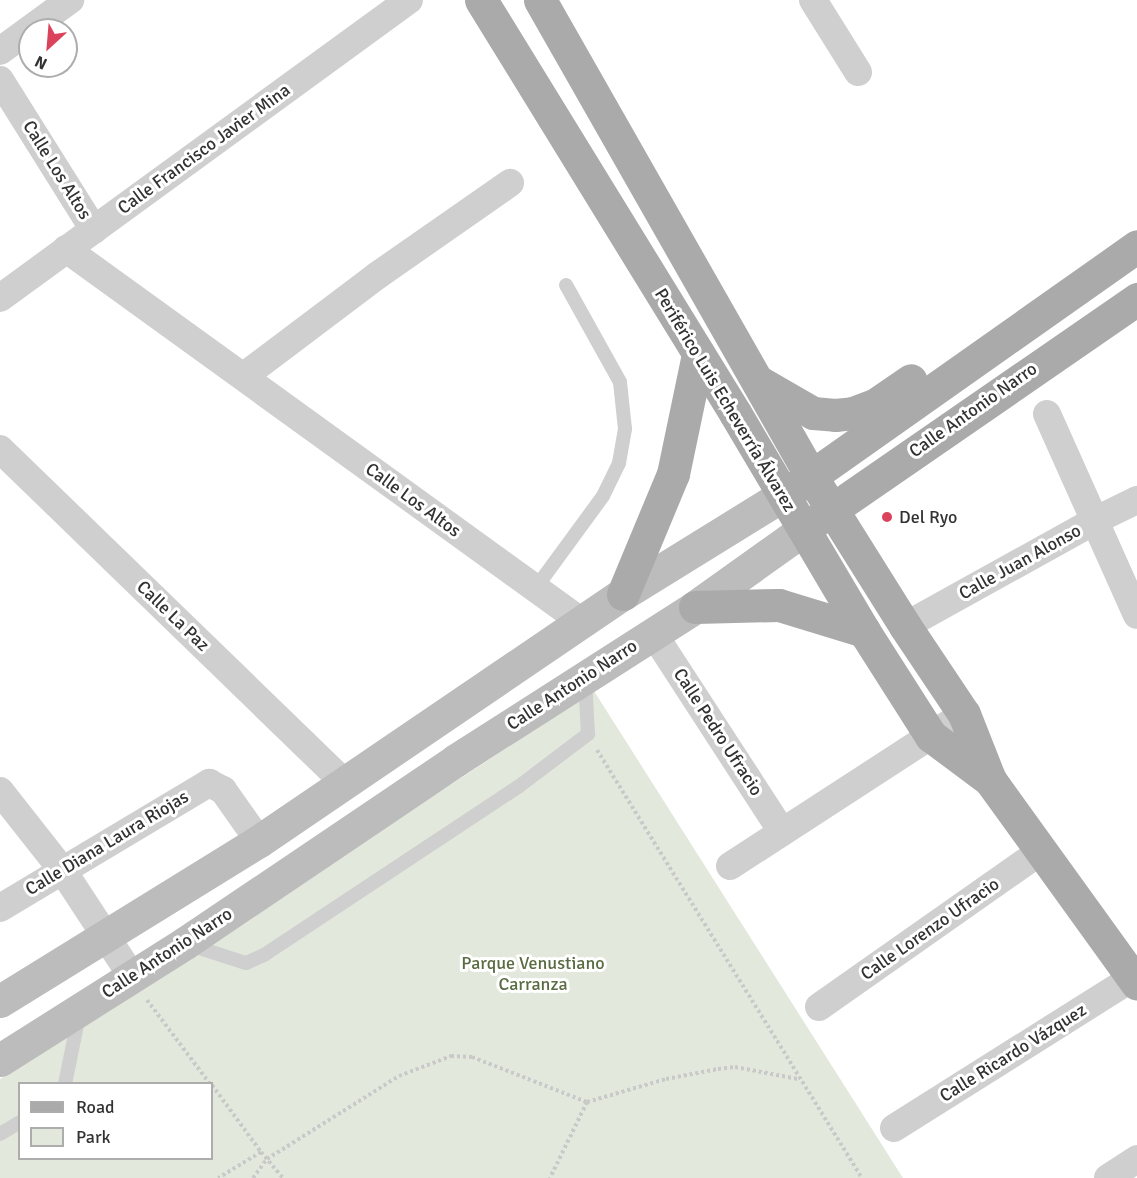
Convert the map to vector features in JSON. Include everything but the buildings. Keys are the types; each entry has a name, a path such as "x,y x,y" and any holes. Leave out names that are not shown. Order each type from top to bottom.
{"main road":[{"name":"Periférico Luis Echeverría Álvarez","path":"481,0 698,354 864,631 931,736 990,780"},
{"name":"Periférico Luis Echeverría Álvarez","path":"540,0 812,476 905,626 964,714 990,780 1135,981"},
{"path":"0,1001 259,841 622,594 812,476 1137,246"},
{"name":"Calle Antonio Narro","path":"0,1060 80,1009 142,983 185,943 456,760 695,607 1137,298"},
{"path":"759,382 813,413 835,415 853,413 876,404 940,360 970,346 1010,334"},
{"path":"622,594 673,474 698,354"},
{"path":"695,607 779,605 864,631"}],"street":[{"path":"0,51 70,0"},
{"name":"Calle Francisco Javier Mina","path":"0,298 409,0"},
{"path":"813,0 858,72"},
{"name":"Calle Los Altos","path":"0,80 94,230"},
{"path":"244,376 378,275 510,183"},
{"name":"Calle Los Altos","path":"66,249 582,622"},
{"path":"1047,414 1137,615"},
{"name":"Calle La Paz","path":"0,449 345,783"},
{"name":"Calle Juan Alonso","path":"905,626 1096,520 1137,500"},
{"name":"Calle Pedro Ufracio","path":"653,633 782,832"},
{"path":"730,866 964,714"},
{"name":"Calle Diana Laura Riojas","path":"0,908 205,784 214,783 223,790 259,841"},
{"path":"0,791 63,871 142,983"},
{"name":"Calle Lorenzo Ufracio","path":"819,1006 1041,851"},
{"name":"Calle Ricardo Vázquez","path":"894,1128 1135,981"},
{"path":"1107,1178 1137,1159"}],"lane":[{"path":"535,589 603,496 619,463 625,429 620,381 566,285"},
{"path":"185,943 246,963 264,955 518,787 588,734 585,677"},
{"path":"65,1082 80,1009"},
{"path":"0,1134 18,1123"}],"path":[{"path":"588,734 862,1178"},
{"path":"142,983 145,997 209,1082"},
{"path":"253,1178 267,1159 399,1076 451,1056 472,1057 586,1102 666,1079 735,1067 799,1079"},
{"path":"213,1087 283,1178"},
{"path":"550,1178 586,1102"},
{"path":"218,1178 261,1152"}],"green space":[{"name":"Parque Venustiano Carranza","path":"594,691 903,1178 0,1178 0,1079"}],"place":[{"name":"Del Ryo","path":"887,517"}]}
